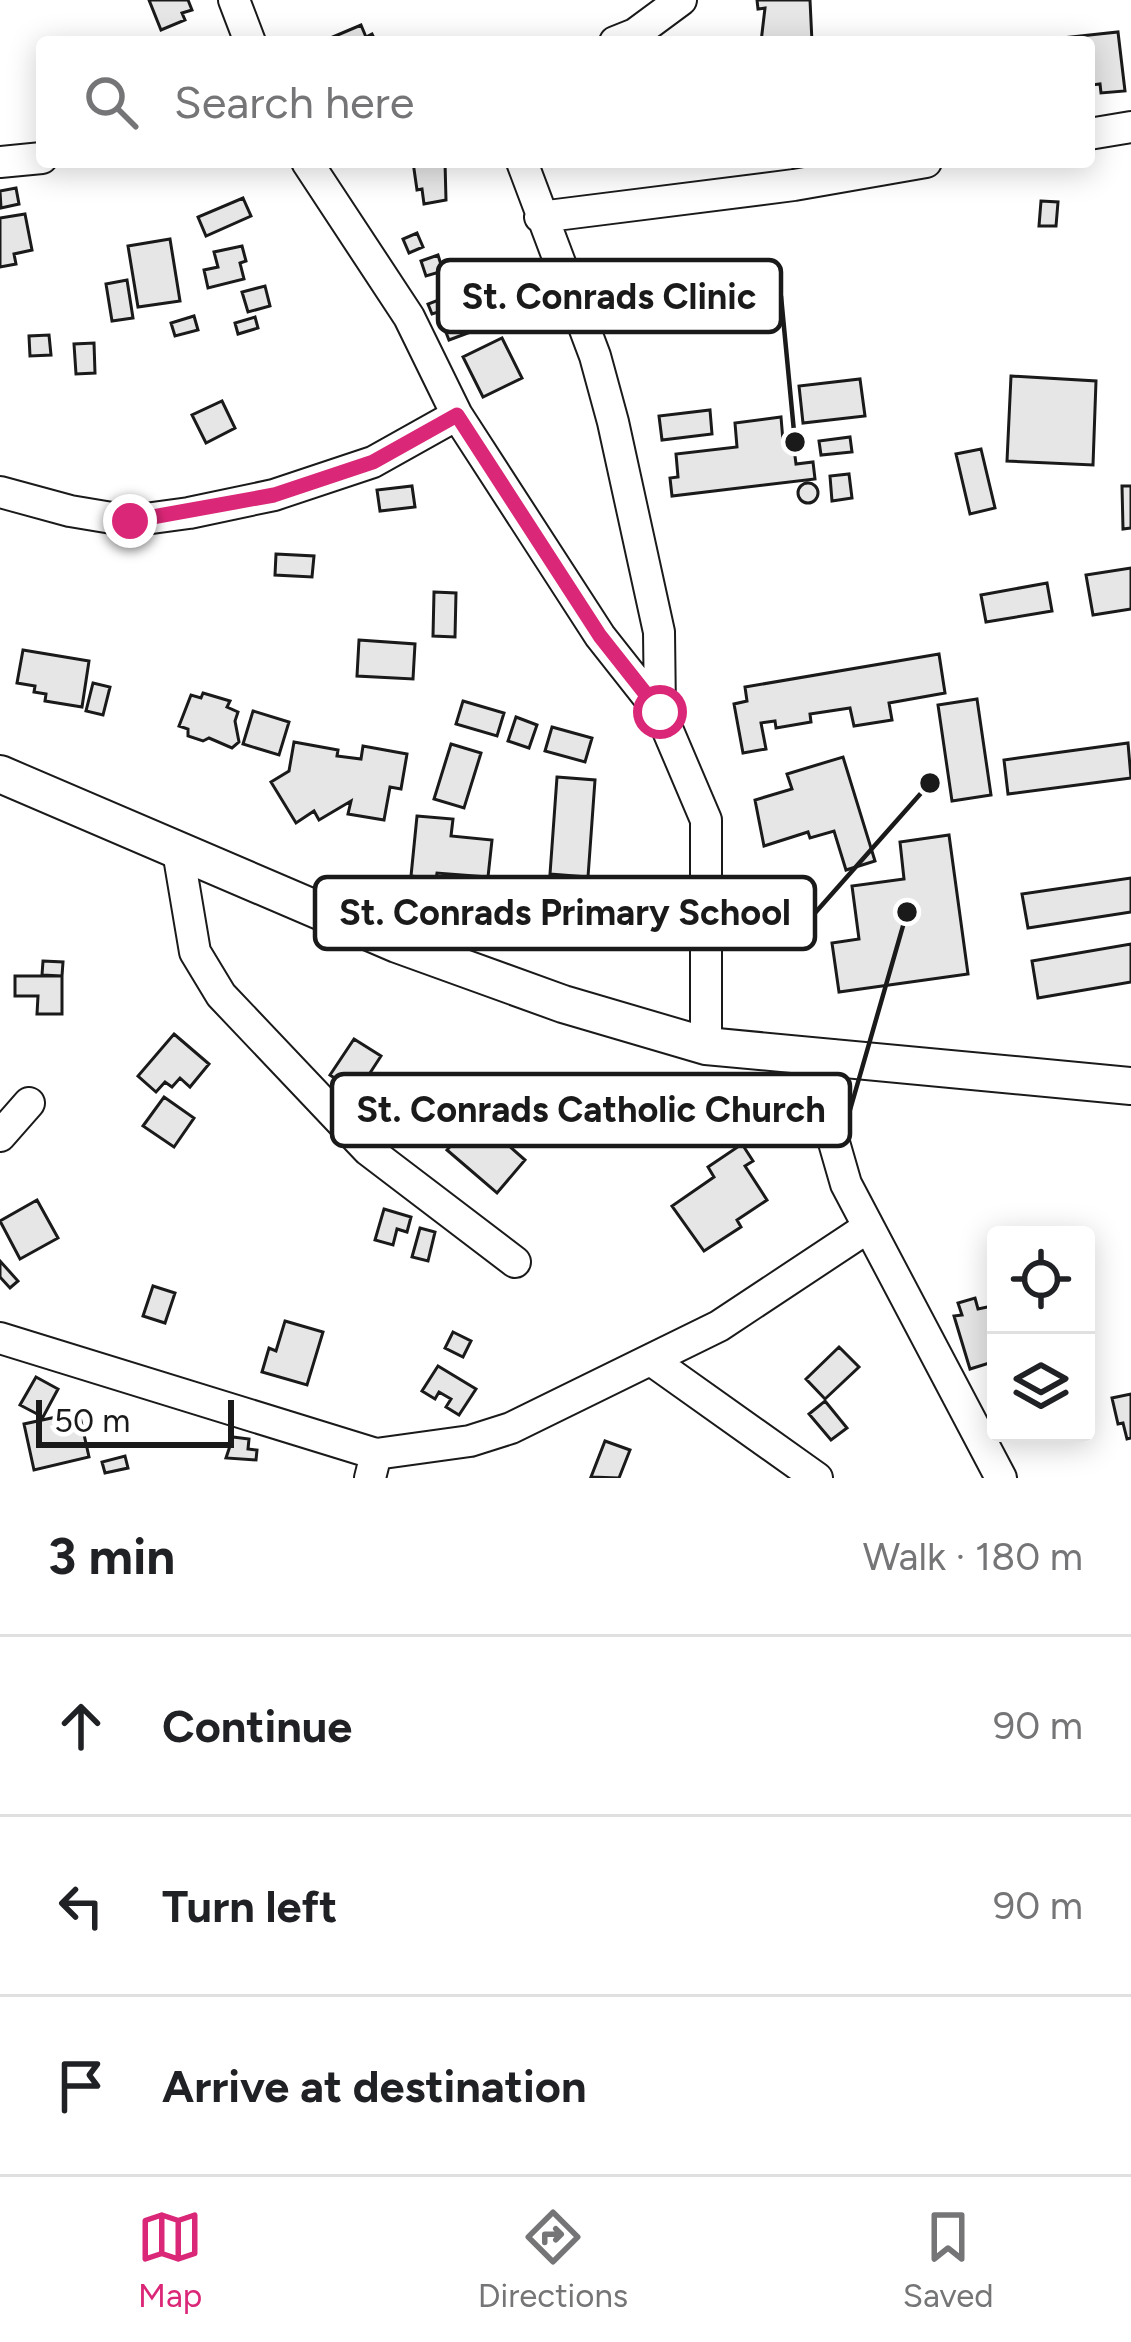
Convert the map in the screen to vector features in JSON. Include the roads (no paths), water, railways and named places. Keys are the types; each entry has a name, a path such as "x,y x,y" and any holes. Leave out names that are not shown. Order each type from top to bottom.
{"main road":[{"path":"0,774 397,944 563,1004 706,1046 1131,1086"}],"street":[{"path":"234,0 248,36"},
{"path":"630,36 681,0"},
{"path":"1095,133 1131,127"},
{"path":"0,162 36,159"},
{"path":"311,168 409,317 457,415 600,636 660,712 706,820 706,1046"},
{"path":"524,168 595,356 613,422 659,632 660,712"},
{"path":"540,217 890,168"},
{"path":"0,492 70,512 130,521 188,513 274,495 373,462 457,415"},
{"path":"178,851 195,952 221,995 368,1150 515,1262"},
{"path":"831,1055 831,1132 846,1184 1001,1478"},
{"path":"0,1136 28,1102"},
{"path":"0,1338 373,1466 511,1428 719,1326 867,1228"},
{"path":"651,1360 817,1478"}],"place":[{"name":"St. Conrads Clinic","path":"795,442"},
{"name":"St. Conrads Primary School","path":"930,783"},
{"name":"St. Conrads Catholic Church","path":"907,912"}]}
